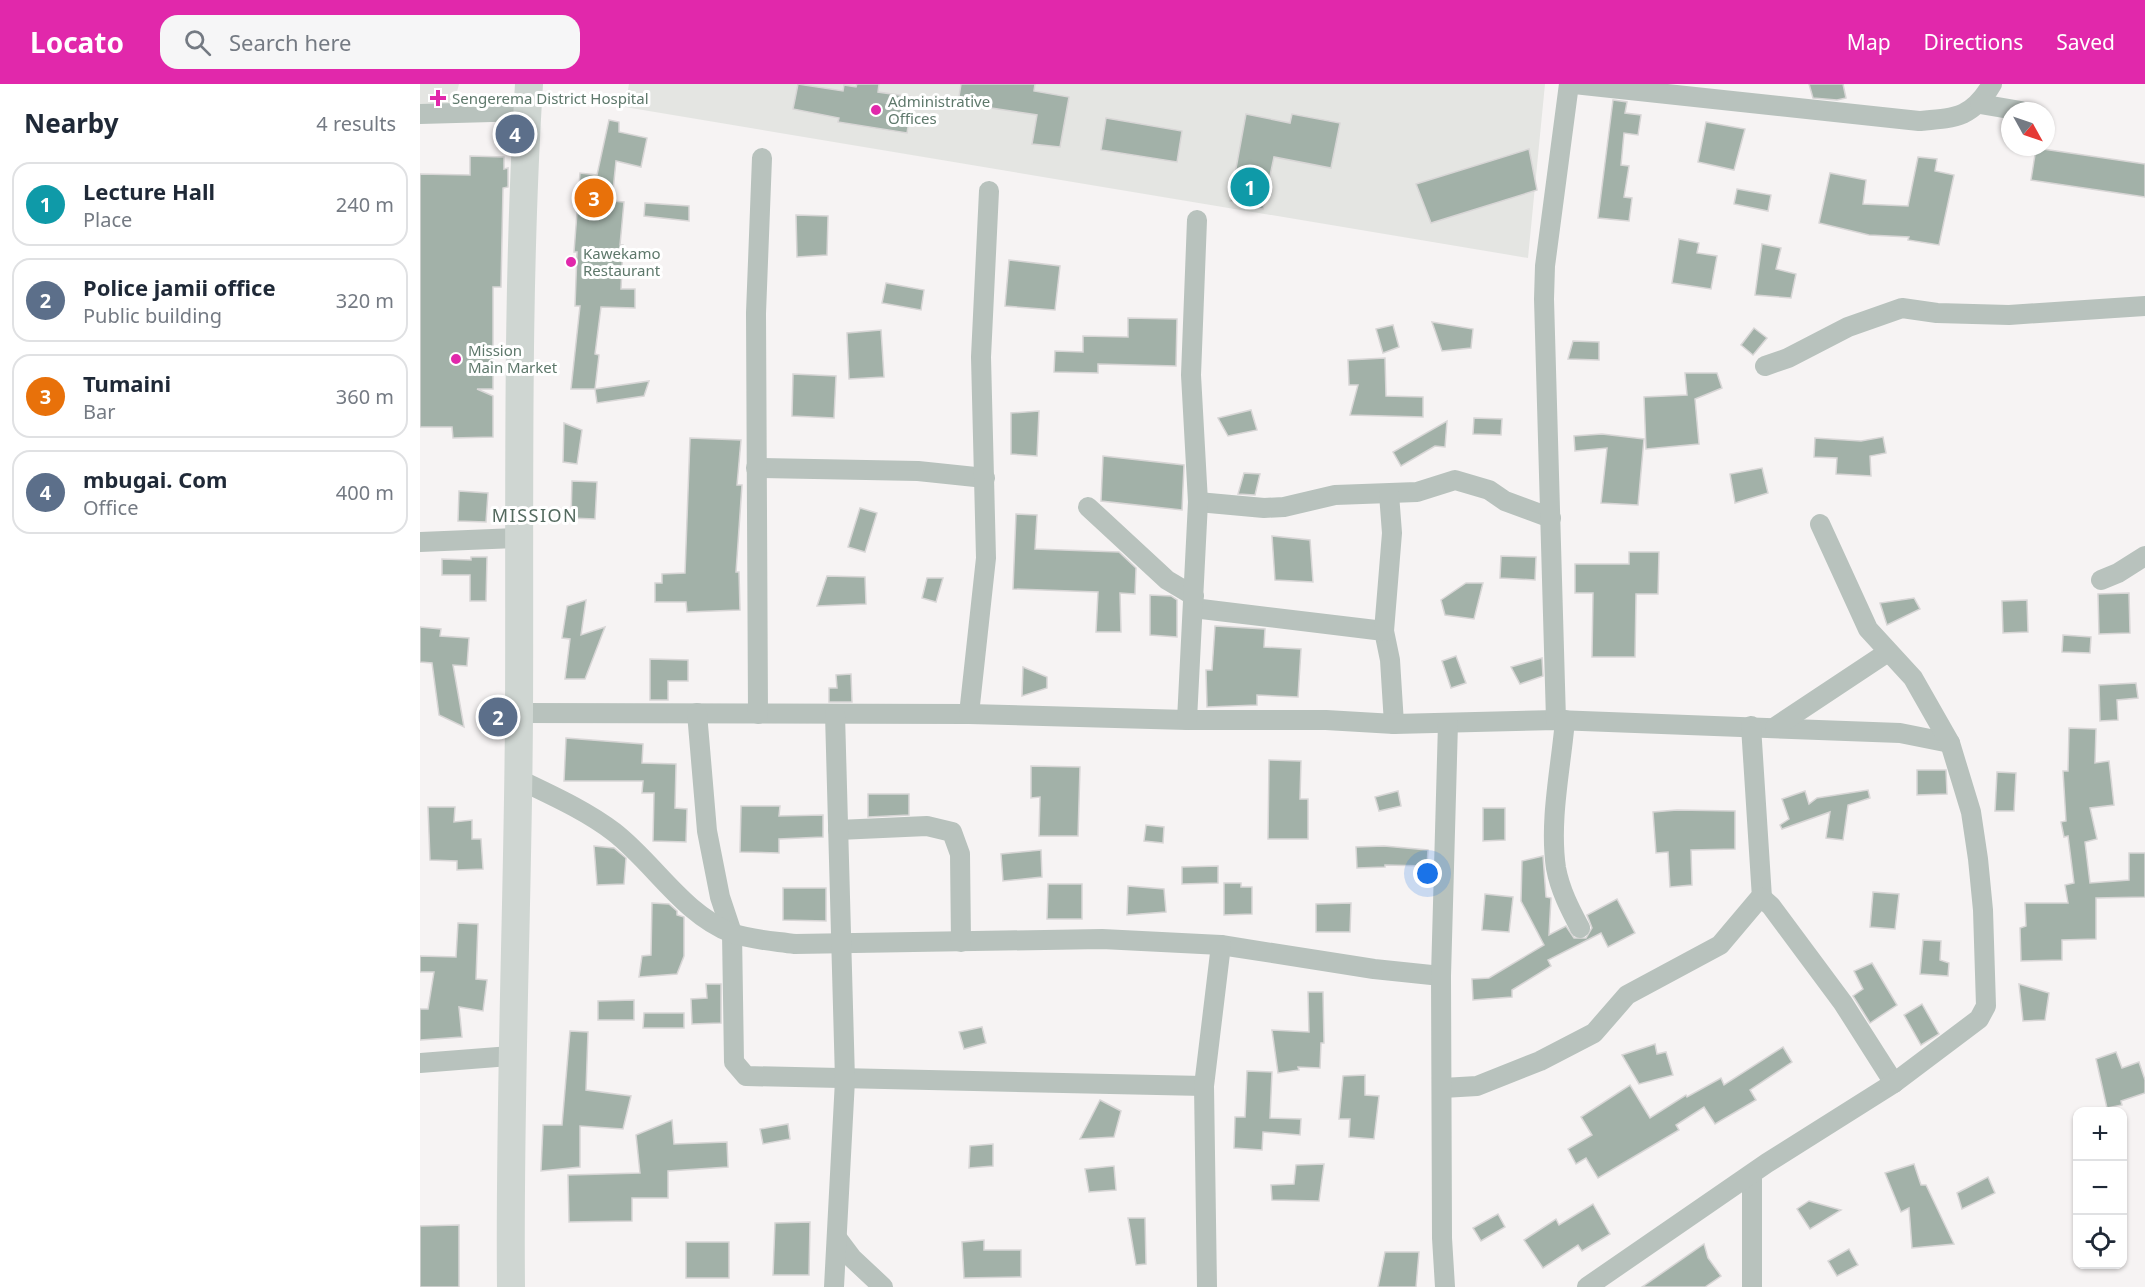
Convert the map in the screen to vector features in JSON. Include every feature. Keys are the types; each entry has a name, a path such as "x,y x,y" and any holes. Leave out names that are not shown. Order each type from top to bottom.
{"main road":[{"path":"512,1287 511,1056 519,713 518,538 528,98"}],"street":[{"path":"1580,928 1563,894 1556,867 1556,809 1561,720 1551,518 1545,266 1572,84 1662,88 1919,121 1958,118 1980,104 1992,84"},
{"path":"420,114 528,98"},
{"path":"1980,104 2001,108"},
{"path":"758,714 756,314 762,159"},
{"path":"969,714 986,558 981,357 989,192"},
{"path":"1187,720 1198,502 1191,375 1197,220"},
{"path":"1765,366 1788,358 1848,327 1902,308 1937,313 2009,315 2145,306"},
{"path":"756,468 918,471 985,478"},
{"path":"1198,502 1264,508 1284,507 1335,495 1417,492 1455,480 1489,490 1505,501 1551,518"},
{"path":"1389,494 1392,533 1384,631 1390,660 1394,724"},
{"path":"1088,507 1193,602 1384,631"},
{"path":"1587,1287 1752,1175 1894,1083 1979,1019 1986,1006 1983,910 1978,859 1971,812 1950,743 1913,678 1868,630 1820,524"},
{"path":"420,542 518,538"},
{"path":"2101,580 2118,573 2145,556"},
{"path":"1775,727 1888,652"},
{"path":"519,713 969,714 1187,720 1326,720 1394,724 1561,720 1900,733 1950,743"},
{"path":"697,713 707,831 720,897 732,933 734,1062 746,1076 845,1080 1204,1086"},
{"path":"834,1287 845,1080 835,714"},
{"path":"1445,1287 1442,1238 1442,976 1448,723"},
{"path":"1751,726 1762,898 1771,906 1843,1003 1894,1083"},
{"path":"518,779 583,812 613,831 638,852 686,902 712,923 732,933 795,944 1102,939 1221,945 1374,969 1442,976"},
{"path":"838,830 927,826 952,832 960,854 961,942"},
{"path":"1443,1088 1477,1086 1540,1061 1594,1032 1627,995 1720,945 1762,898"},
{"path":"1207,1287 1204,1086 1221,945"},
{"path":"420,1063 511,1056"},
{"path":"1752,1175 1752,1287"},
{"path":"837,1238 852,1258 883,1287"}],"shaded area":[{"name":"Sengerema District Hospital","path":"420,84 459,84 452,111 420,111"},
{"path":"629,84 1545,84 1528,258 625,107"}],"building":[{"name":"Administrative Offices","path":"798,84 843,91 844,85 856,87 857,84 879,84 878,92 913,97 907,133 838,122 839,118 793,109"},
{"path":"961,84 1035,84 1034,91 1069,97 1060,147 1032,144 1037,115 958,103"},
{"path":"1809,84 1843,84 1846,98 1837,100 1813,98"},
{"path":"1613,100 1627,102 1625,113 1641,115 1638,135 1624,133 1621,165 1629,166 1624,197 1632,198 1629,221 1598,218"},
{"path":"1246,114 1290,123 1292,114 1340,123 1331,168 1274,157 1263,209 1230,201"},
{"path":"1106,118 1182,131 1177,162 1101,150"},
{"path":"609,120 619,122 619,132 647,138 641,167 616,161 612,201 624,202 620,245 623,245 621,289 635,289 635,308 601,307 595,354 599,355 595,389 571,389 580,306 575,306 577,252 574,252 580,173 597,175"},
{"path":"1706,122 1745,129 1734,170 1698,162"},
{"path":"1529,149 1537,190 1431,223 1416,184"},
{"path":"2055,151 2145,164 2145,197 2031,180 2035,156 2055,156"},
{"path":"470,156 504,157 504,169 508,168 508,187 503,188 501,287 493,287 493,389 477,389 493,396 493,437 453,438 452,427 420,427 420,174 470,175"},
{"path":"1918,157 1937,159 1935,171 1954,175 1939,245 1908,240 1909,237 1869,235 1819,223 1830,173 1866,180 1863,204 1908,206"},
{"path":"1737,189 1771,195 1768,211 1734,204"},
{"path":"645,203 689,206 689,221 644,216"},
{"path":"796,215 828,216 827,255 797,257"},
{"path":"1679,239 1699,243 1697,253 1717,256 1711,289 1672,283"},
{"path":"1762,244 1781,248 1776,269 1796,274 1791,298 1755,295"},
{"path":"1009,260 1060,266 1055,310 1005,306"},
{"path":"886,283 924,290 921,310 882,303"},
{"path":"1128,318 1177,319 1176,366 1098,364 1098,373 1054,372 1055,351 1083,352 1083,336 1128,337"},
{"path":"1432,322 1473,329 1471,348 1442,351"},
{"path":"1393,325 1399,347 1383,353 1376,329"},
{"path":"1754,328 1767,338 1753,355 1741,345"},
{"path":"881,330 884,377 849,379 847,333"},
{"path":"1573,341 1599,342 1599,360 1568,359"},
{"path":"1385,358 1386,396 1423,397 1423,417 1350,415 1358,385 1349,385 1348,360"},
{"path":"1685,373 1717,373 1722,388 1695,399 1699,444 1646,449 1644,397 1687,395"},
{"path":"793,374 836,376 834,418 792,416"},
{"path":"649,381 644,396 597,403 595,389"},
{"path":"1251,410 1257,430 1228,436 1218,418"},
{"path":"1039,411 1037,456 1011,454 1011,413"},
{"path":"1474,418 1502,419 1501,435 1473,434"},
{"path":"1447,421 1445,447 1435,446 1401,466 1393,452"},
{"path":"564,423 582,430 577,464 563,462"},
{"path":"1602,434 1644,439 1638,505 1601,503 1607,448 1575,451 1574,436"},
{"path":"1883,437 1886,453 1870,456 1871,476 1836,474 1837,458 1814,457 1815,438 1861,441"},
{"path":"690,438 741,440 737,485 742,485 736,572 739,572 740,610 687,612 686,602 655,602 655,583 662,583 662,574 685,573"},
{"path":"1103,456 1184,465 1182,510 1101,501"},
{"path":"1762,468 1768,493 1735,503 1730,474"},
{"path":"1244,473 1260,474 1255,495 1238,494"},
{"path":"572,481 597,482 595,519 571,518"},
{"path":"459,491 488,493 486,522 458,521"},
{"path":"860,508 877,513 865,552 848,547"},
{"path":"1016,514 1037,515 1035,549 1119,552 1136,568 1135,594 1120,593 1121,632 1096,632 1098,592 1013,589"},
{"path":"1272,536 1310,540 1313,582 1275,580"},
{"path":"1629,552 1659,552 1658,594 1636,594 1635,657 1592,657 1593,593 1575,593 1575,564 1629,564"},
{"path":"1501,556 1536,557 1535,580 1500,578"},
{"path":"471,557 487,557 486,601 470,601 470,575 442,575 442,559 471,560"},
{"path":"827,576 865,577 866,604 817,606"},
{"path":"927,578 943,578 936,602 922,598"},
{"path":"1466,583 1483,583 1474,619 1445,615 1441,600"},
{"path":"2129,593 2130,633 2099,634 2098,594"},
{"path":"1150,595 1171,596 1177,600 1177,637 1150,635"},
{"path":"1914,598 1920,609 1887,625 1880,603"},
{"path":"586,600 581,635 605,627 585,679 565,679 570,639 562,638 567,606"},
{"path":"2027,600 2028,632 2003,633 2002,601"},
{"path":"1215,626 1265,629 1264,647 1301,649 1298,697 1257,695 1257,705 1207,707 1206,670 1212,670"},
{"path":"420,627 441,629 440,636 469,638 467,666 453,665 464,727 439,715 432,663 420,662"},
{"path":"2063,635 2091,637 2090,653 2062,652"},
{"path":"1456,656 1466,683 1451,688 1442,661"},
{"path":"1542,658 1543,676 1520,684 1511,667"},
{"path":"650,659 688,660 688,681 668,681 668,700 650,700"},
{"path":"1023,667 1047,677 1047,688 1022,696"},
{"path":"851,674 852,702 829,702 829,688 837,688 836,675"},
{"path":"2136,683 2138,698 2117,700 2118,720 2100,721 2099,685"},
{"path":"2069,728 2096,729 2095,763 2109,761 2114,805 2090,808 2097,839 2085,842 2090,883 2129,880 2129,853 2145,853 2145,897 2096,898 2096,939 2062,940 2062,960 2021,961 2020,928 2026,926 2025,903 2068,903 2065,885 2074,883 2068,836 2064,837 2061,822 2066,821 2063,771 2068,771"},
{"path":"566,738 643,744 642,763 676,764 675,808 687,809 686,842 653,841 654,793 642,793 643,781 564,781"},
{"path":"1269,760 1301,761 1300,799 1308,799 1308,839 1268,839"},
{"path":"1031,766 1080,767 1078,836 1039,836 1040,797 1031,798"},
{"path":"1917,770 1946,770 1947,794 1917,795"},
{"path":"1997,772 2016,773 2014,811 1995,811"},
{"path":"1868,790 1870,798 1848,805 1843,840 1826,838 1830,812 1782,829 1780,825 1789,819 1782,799 1805,791 1809,804 1817,798"},
{"path":"1398,791 1401,806 1379,811 1375,797"},
{"path":"868,794 909,794 909,815 868,817"},
{"path":"741,806 780,806 779,816 823,815 823,837 779,839 779,853 740,852"},
{"path":"428,807 455,807 454,822 472,820 472,839 481,839 483,869 457,870 457,861 430,860"},
{"path":"1483,808 1505,808 1505,840 1483,841"},
{"path":"1735,811 1735,849 1691,850 1692,885 1670,887 1668,852 1656,853 1653,812"},
{"path":"1146,825 1164,827 1163,843 1144,841"},
{"path":"594,846 614,848 626,858 624,884 597,885"},
{"path":"1384,846 1428,850 1427,866 1385,865 1385,867 1357,868 1356,847"},
{"path":"1041,850 1042,877 1003,881 1001,854"},
{"path":"1543,856 1546,897 1551,898 1549,935 1566,926 1574,938 1586,938 1592,928 1587,915 1617,899 1635,933 1608,947 1601,933 1548,960 1551,966 1512,990 1512,997 1473,1000 1472,979 1489,978 1544,945 1521,901 1522,861"},
{"path":"1218,866 1218,883 1182,884 1182,867"},
{"path":"1224,883 1241,883 1241,887 1252,887 1252,914 1224,915"},
{"path":"1048,884 1082,884 1082,919 1047,919"},
{"path":"1128,886 1164,889 1166,912 1127,915"},
{"path":"783,888 826,888 826,921 783,920"},
{"path":"1873,892 1899,894 1895,929 1870,927"},
{"path":"1485,894 1513,897 1509,932 1482,930"},
{"path":"652,903 669,904 677,911 677,915 684,917 684,956 677,974 639,977 642,956 651,955"},
{"path":"1351,903 1350,932 1316,932 1316,904"},
{"path":"458,923 478,924 476,979 487,980 483,1011 459,1007 462,1037 420,1040 420,1009 428,1009 434,972 420,972 420,956 456,957"},
{"path":"1923,940 1941,941 1940,960 1949,963 1948,976 1920,974"},
{"path":"1872,963 1897,1005 1870,1023 1853,996 1863,989 1854,971"},
{"path":"706,984 721,984 721,1023 692,1024 691,999 707,998"},
{"path":"2019,984 2049,993 2045,1020 2023,1021"},
{"path":"1308,992 1323,992 1324,1043 1321,1043 1320,1068 1298,1067 1299,1070 1278,1073 1272,1030 1309,1032"},
{"path":"634,1000 634,1020 598,1020 598,1001"},
{"path":"1922,1004 1939,1034 1921,1045 1904,1015"},
{"path":"644,1013 684,1013 684,1028 643,1028"},
{"path":"982,1027 986,1043 964,1049 959,1032"},
{"path":"570,1031 588,1032 586,1090 631,1096 623,1129 580,1126 580,1167 541,1171 543,1125 562,1125"},
{"path":"1655,1044 1657,1054 1666,1052 1673,1075 1639,1084 1622,1055"},
{"path":"1783,1047 1792,1062 1750,1090 1756,1100 1715,1124 1704,1107 1676,1125 1679,1130 1598,1178 1586,1158 1576,1164 1568,1149 1592,1135 1581,1117 1630,1085 1650,1118 1686,1095 1687,1097 1721,1078 1724,1085"},
{"path":"2116,1052 2122,1068 2139,1062 2145,1080 2145,1093 2121,1101 2122,1105 2107,1107 2096,1059"},
{"path":"1247,1071 1272,1072 1270,1118 1301,1119 1300,1135 1263,1132 1262,1150 1234,1148 1235,1117 1245,1117"},
{"path":"1365,1075 1365,1095 1379,1096 1374,1139 1349,1137 1350,1119 1339,1119 1343,1076"},
{"path":"1100,1100 1121,1111 1114,1137 1080,1139"},
{"path":"672,1120 674,1144 727,1142 728,1167 668,1171 668,1198 632,1198 632,1221 569,1222 568,1175 640,1173 636,1135"},
{"path":"788,1124 790,1139 763,1144 760,1129"},
{"path":"993,1144 993,1166 969,1168 970,1146"},
{"path":"1324,1164 1319,1201 1272,1200 1271,1185 1294,1184 1296,1165"},
{"path":"1914,1164 1921,1185 1926,1185 1954,1244 1912,1248 1909,1208 1901,1212 1885,1173"},
{"path":"1114,1166 1116,1190 1089,1192 1085,1169"},
{"path":"1988,1177 1995,1193 1962,1209 1957,1193"},
{"path":"1809,1201 1841,1210 1810,1229 1797,1209"},
{"path":"1593,1204 1610,1234 1582,1251 1578,1245 1543,1268 1524,1240 1556,1219 1559,1225"},
{"path":"1498,1214 1505,1227 1481,1241 1473,1228"},
{"path":"1128,1218 1145,1218 1146,1264 1136,1265"},
{"path":"810,1222 809,1275 773,1275 775,1223"},
{"path":"459,1225 459,1287 420,1287 420,1226"},
{"path":"984,1240 984,1250 1021,1250 1021,1277 964,1278 962,1242"},
{"path":"686,1242 729,1242 729,1278 686,1278"},
{"path":"1704,1244 1708,1258 1721,1276 1705,1287 1642,1287"},
{"path":"1849,1249 1858,1265 1837,1276 1828,1261"},
{"path":"1385,1252 1419,1252 1416,1287 1378,1287"}],"place":[{"name":"Sengerema District Hospital","path":"438,98"},
{"name":"Administrative Offices","path":"876,110"},
{"name":"mbugai. Com","path":"515,134"},
{"name":"Lecture Hall","path":"1250,187"},
{"name":"Tumaini","path":"594,198"},
{"name":"Kawekamo Restaurant","path":"571,262"},
{"name":"Mission Main Market","path":"456,359"},
{"name":"Police jamii office","path":"498,717"}],"district":[{"name":"MISSION","path":"535,515"}]}
